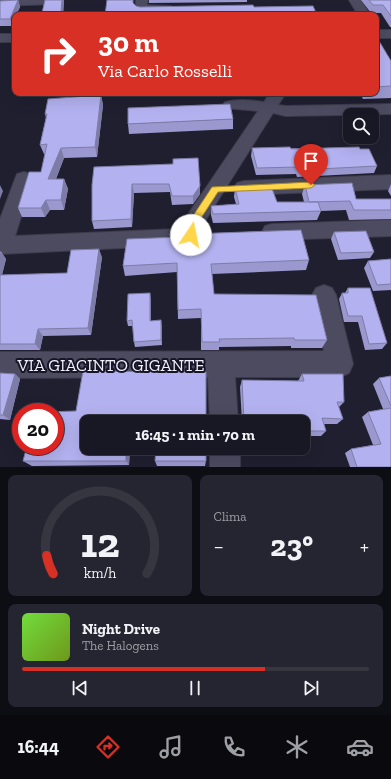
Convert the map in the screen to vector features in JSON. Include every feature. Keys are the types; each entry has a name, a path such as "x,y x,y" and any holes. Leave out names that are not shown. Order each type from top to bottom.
{"street":[{"path":"0,2 54,0"},
{"path":"142,0 141,9 180,8"},
{"path":"355,0 362,12"},
{"path":"379,34 391,34"},
{"path":"0,38 12,38"},
{"path":"186,234 273,100"},
{"path":"231,105 273,100 286,111 391,109"},
{"path":"24,179 0,245 176,238 186,234 207,234"},
{"path":"215,189 391,182"},
{"path":"255,233 391,228"},
{"name":"VIA GIACINTO GIGANTE","path":"0,365 341,364 324,295"},
{"name":"VIA GIACINTO GIGANTE","path":"222,364 224,415"},
{"path":"225,455 226,467"}],"building":[{"path":"18,0 10,19 0,19 0,1"},
{"path":"45,0 62,0 61,12 42,12"},
{"path":"107,0 133,0 133,3 136,6 140,7 253,5 254,7 313,6 316,12 105,12"},
{"path":"369,0 391,0 391,16 383,5 373,5"},
{"path":"379,41 391,61 391,86 379,87"},
{"path":"101,96 95,147 61,148 48,179 64,179 61,200 46,200 41,208 18,208 29,172 41,172 47,144 40,145 47,114 45,114 48,99"},
{"path":"230,104 233,119 128,124 128,108"},
{"path":"290,147 291,149 359,147 360,149 369,149 377,166 299,170 298,167 257,168 252,148"},
{"path":"198,158 200,186 193,196 172,196 169,184 132,184 131,219 92,221 92,185 94,167 173,164 173,159"},
{"path":"352,183 356,199 391,199 391,210 354,210 350,201 309,202 305,185"},
{"path":"271,186 277,202 318,202 321,211 213,214 211,206 239,204 235,188"},
{"path":"301,230 309,260 211,264 214,294 316,295 327,340 295,340 294,338 219,339 220,342 202,342 201,309 178,310 177,263 123,266 127,239 182,237 190,234"},
{"path":"366,231 374,252 341,253 334,232"},
{"path":"99,249 88,328 38,329 35,344 0,344 0,275 67,273 71,250"},
{"path":"391,259 391,284 377,285 368,261"},
{"path":"348,288 370,288 387,343 369,344 362,316 348,316 342,293 348,293"},
{"path":"150,293 150,321 161,320 161,340 134,342 132,320 127,321 128,294"},
{"path":"83,371 206,372 206,415 80,415 80,455 126,455 126,461 23,461 25,455 64,455 64,411 76,411"},
{"path":"0,373 15,374 3,415 0,415"},
{"path":"302,374 343,374 344,402 337,402 343,419 322,418 326,431 310,431 310,415 244,415 242,380 304,381"},
{"path":"391,376 391,406 379,378"},
{"path":"391,408 391,467 357,467 351,449 381,444 368,412"},
{"path":"155,455 206,455 206,461 155,461"}],"route":[{"path":"191,235 186,234 215,189 311,185"}]}
